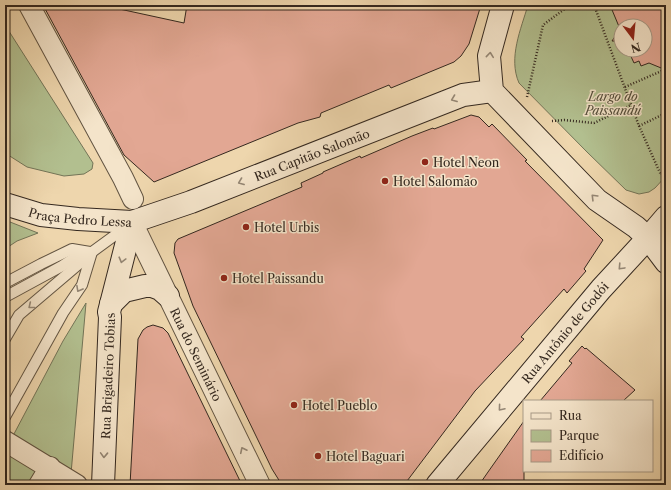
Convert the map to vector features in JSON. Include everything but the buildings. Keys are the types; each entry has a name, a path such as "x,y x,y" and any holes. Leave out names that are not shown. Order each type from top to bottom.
{"main road":[{"path":"503,5 489,56 492,91 597,200 626,220 659,229 666,262"},
{"name":"Rua Capitão Salomão","path":"132,222 191,202 463,95 492,91"},
{"name":"Praça Pedro Lessa","path":"5,204 41,215 132,222"},
{"name":"Rua Brigadeiro Tobias","path":"103,485 109,312 132,222"},
{"name":"Rua Antônio de Godói","path":"437,485 601,289 659,229"},
{"path":"111,304 124,291 144,286 152,286 160,289 168,296"}],"street":[{"path":"29,5 133,199"},
{"name":"Rua do Seminário","path":"132,222 260,485"},
{"path":"5,441 50,467 77,485"},
{"path":"39,485 50,467"}],"lane":[{"name":"Praça Pedro Lessa","path":"92,252 132,222"},
{"path":"5,283 72,250 92,252"},
{"path":"5,297 74,258 92,252"},
{"path":"5,339 19,315 92,252"},
{"path":"5,417 64,313 82,285 92,252"}],"path":[{"path":"526,101 543,25 570,5"},
{"path":"594,5 640,126 661,175 666,170"},
{"path":"625,87 666,69"},
{"path":"547,122 564,120 594,123 632,105"},
{"path":"640,126 666,113"},
{"path":"12,483 17,485"}],"green space":[{"name":"Largo do Paissandú","path":"528,5 666,5 666,176 655,188 649,192 639,194 626,190 519,83 516,73 515,54 519,34"},
{"path":"5,25 93,163 92,169 84,174 64,176 27,167 5,153"},
{"path":"5,220 38,233 17,241 5,249"},
{"path":"86,303 70,485 5,485 5,451 63,341"}],"place":[{"name":"Hotel Neon","path":"425,162"},
{"name":"Hotel Salomão","path":"385,181"},
{"name":"Hotel Urbis","path":"246,227"},
{"name":"Hotel Paissandu","path":"224,278"},
{"name":"Hotel Pueblo","path":"294,405"},
{"name":"Hotel Baguari","path":"318,456"}]}
